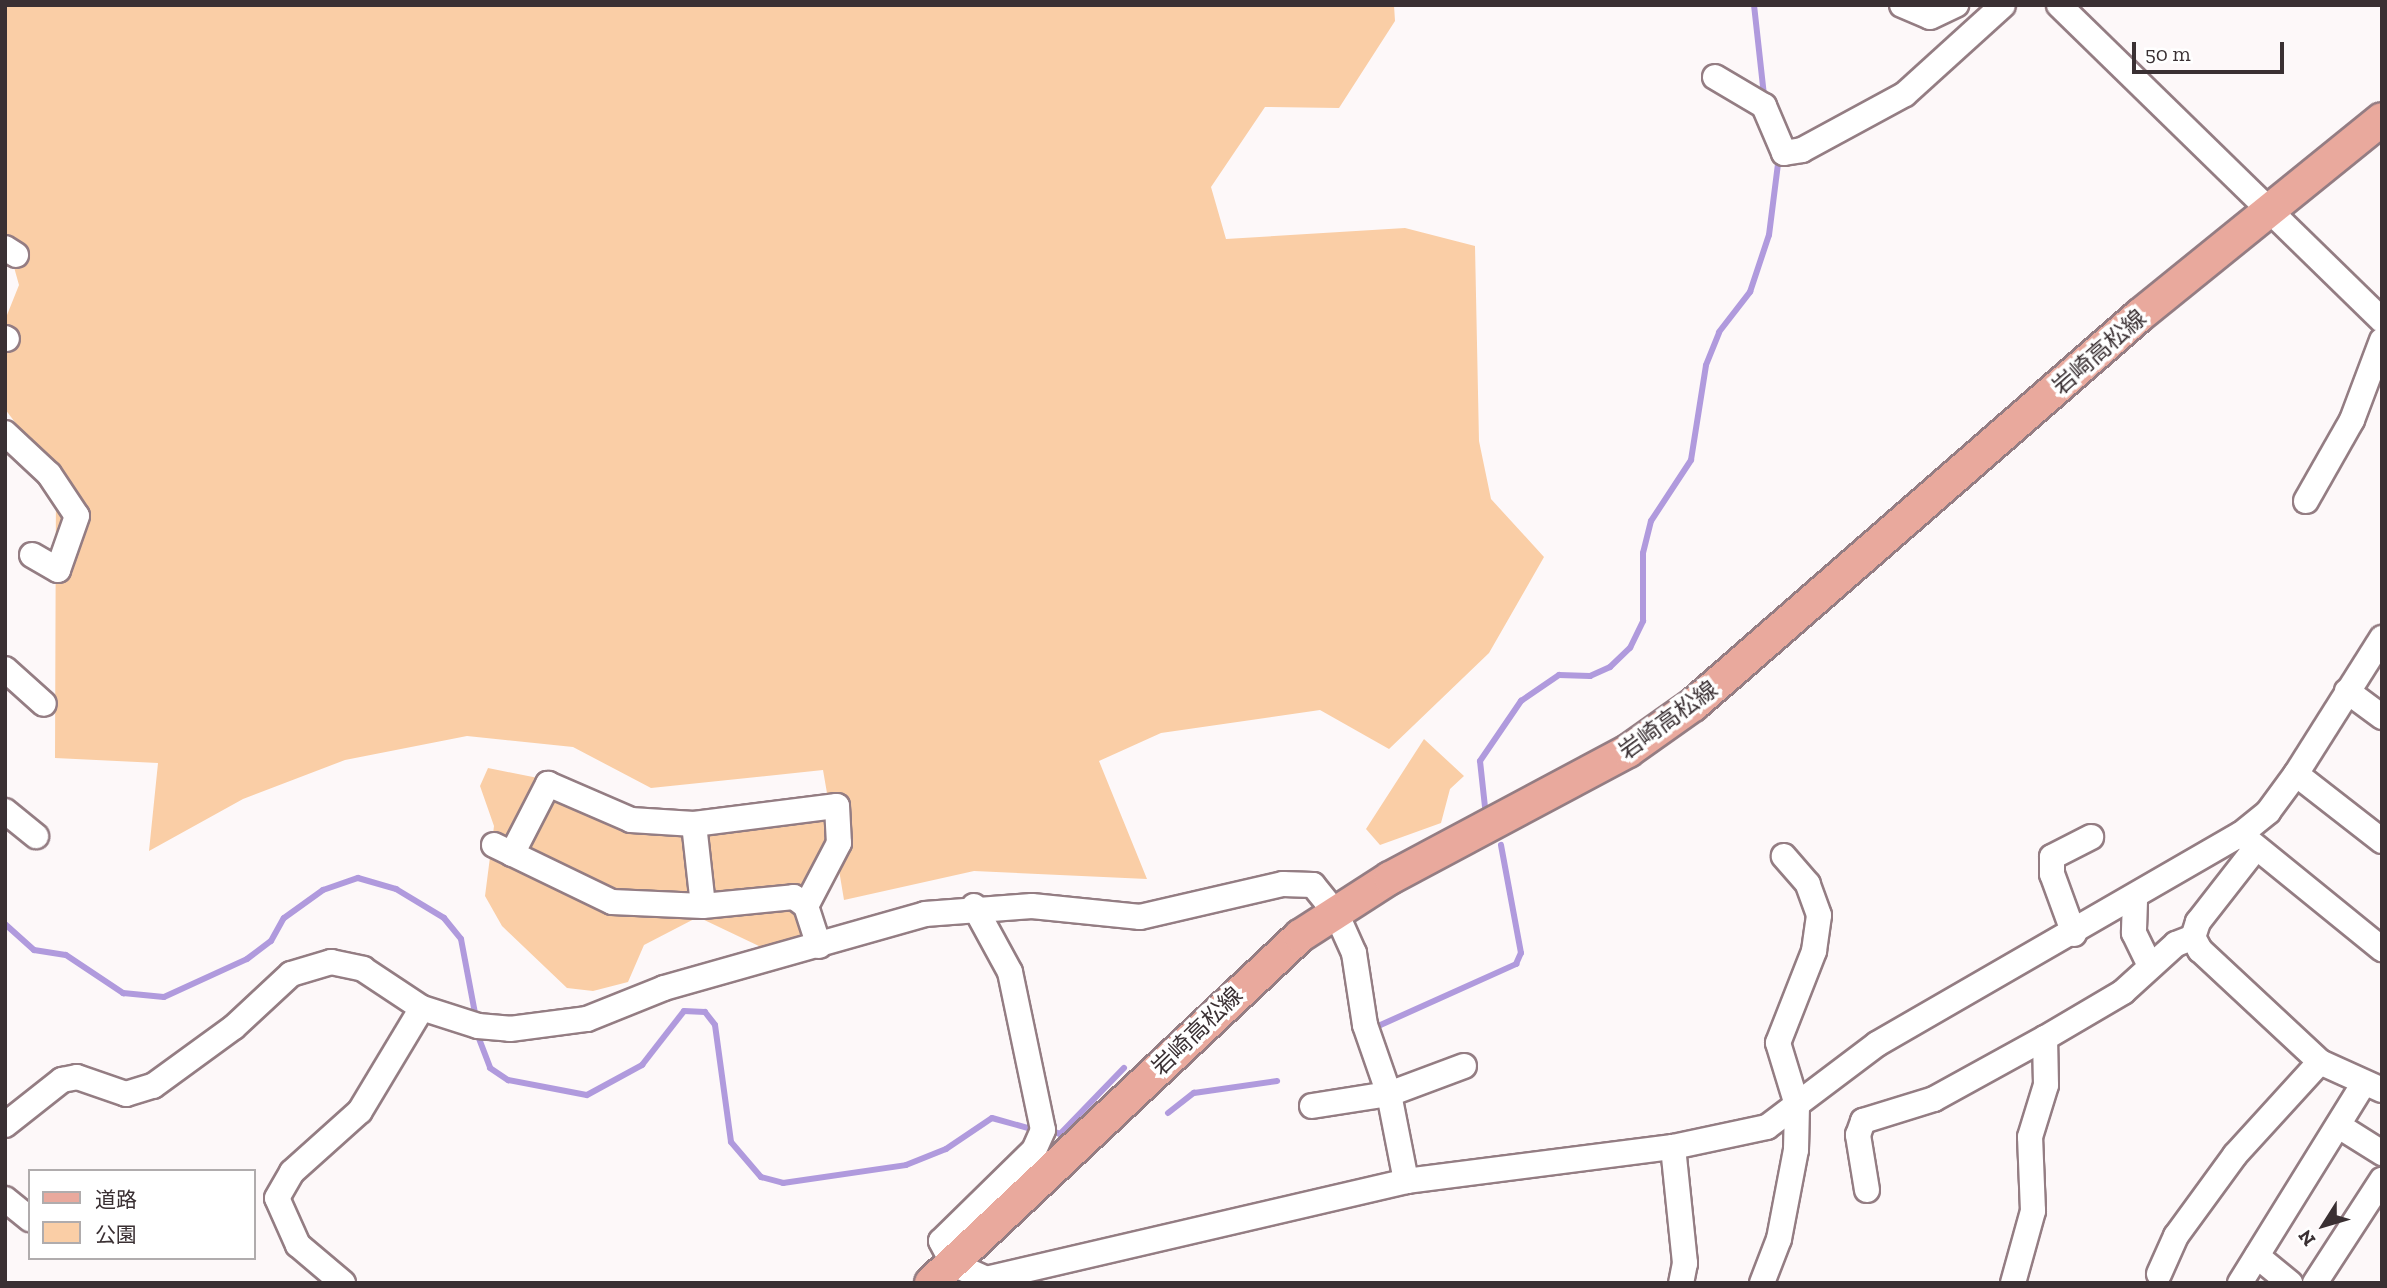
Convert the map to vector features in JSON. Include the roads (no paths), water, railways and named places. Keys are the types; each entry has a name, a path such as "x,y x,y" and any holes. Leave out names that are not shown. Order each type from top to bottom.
{"main road":[{"name":"岩崎高松線","path":"942,1274 1210,1015 1336,913 1628,751 1693,705 2266,209 2382,119"}],"street":[{"path":"1902,5 1930,17 1956,5"},
{"path":"1715,76 1764,106 1784,153 1802,150 1905,94 2003,5"},
{"path":"2059,5 2382,320"},
{"path":"2306,501 2352,420 2382,340"},
{"path":"8,441 77,516 58,570 32,555"},
{"path":"1867,1190 1858,1135 1863,1121 1934,1099 2045,1038 2123,992 2150,965 2193,937 2197,922 2248,841 2296,774 2382,638"},
{"path":"5,668 44,704"},
{"path":"2347,691 2382,718"},
{"path":"2296,774 2382,841"},
{"path":"806,906 839,843 837,806 694,824 631,820 548,785 503,849 612,902 703,906 794,897 806,906 819,946"},
{"path":"5,811 36,836"},
{"path":"694,824 703,906"},
{"path":"2074,934 2052,874 2052,857 2091,837"},
{"path":"974,906 1010,972 1043,1130 1034,1150 941,1241 942,1274 986,1279 1406,1181 1673,1147 1767,1127 1877,1044 2248,841"},
{"path":"2248,841 2382,948"},
{"path":"1762,1283 1779,1239 1797,1105 1778,1044 1814,951 1819,915 1808,884 1784,856"},
{"path":"5,1125 62,1080 77,1077 126,1094 153,1086 234,1027 291,974 331,962 363,969 422,1008 478,1026 551,1025 819,946 974,906 1140,917 1283,884 1313,886 1336,913 1353,953 1365,1025 1389,1094 1406,1181"},
{"path":"2135,901 2134,933 2150,965"},
{"path":"2193,937 2234,984 2320,1062 2373,1086 2339,1126 2240,1283"},
{"path":"343,1283 298,1245 277,1198 292,1172 360,1111 422,1008"},
{"path":"2013,1283 2033,1211 2030,1137 2046,1085 2045,1038"},
{"path":"2159,1274 2176,1236 2235,1155 2320,1062"},
{"path":"1312,1106 1389,1094 1464,1066"},
{"path":"2339,1126 2382,1153"},
{"path":"1673,1147 1685,1263 1681,1283"},
{"path":"2315,1283 2382,1180"},
{"path":"5,1199 28,1217"},
{"path":"2257,1256 2290,1283"}],"waterway":[{"path":"1754,5 1764,95"},
{"path":"1485,807 1480,761 1521,701 1559,675 1590,676 1610,667 1630,648 1643,621 1643,553 1651,521 1691,460 1706,365 1719,332 1750,292 1769,235 1778,164"},
{"path":"1376,1027 1516,964 1521,953 1501,845"},
{"path":"5,924 34,950 66,955 123,993 164,997 247,959 271,941 284,918 323,890 358,878 396,889 444,918 461,939 475,1013"},
{"path":"478,1036 490,1068 508,1080 587,1095 642,1065 684,1011 705,1012 715,1025 731,1142 761,1177 783,1183 906,1165 946,1149 992,1118 1035,1130"},
{"path":"1050,1130 1060,1134 1124,1068"},
{"path":"1168,1113 1194,1093 1277,1081"}]}
